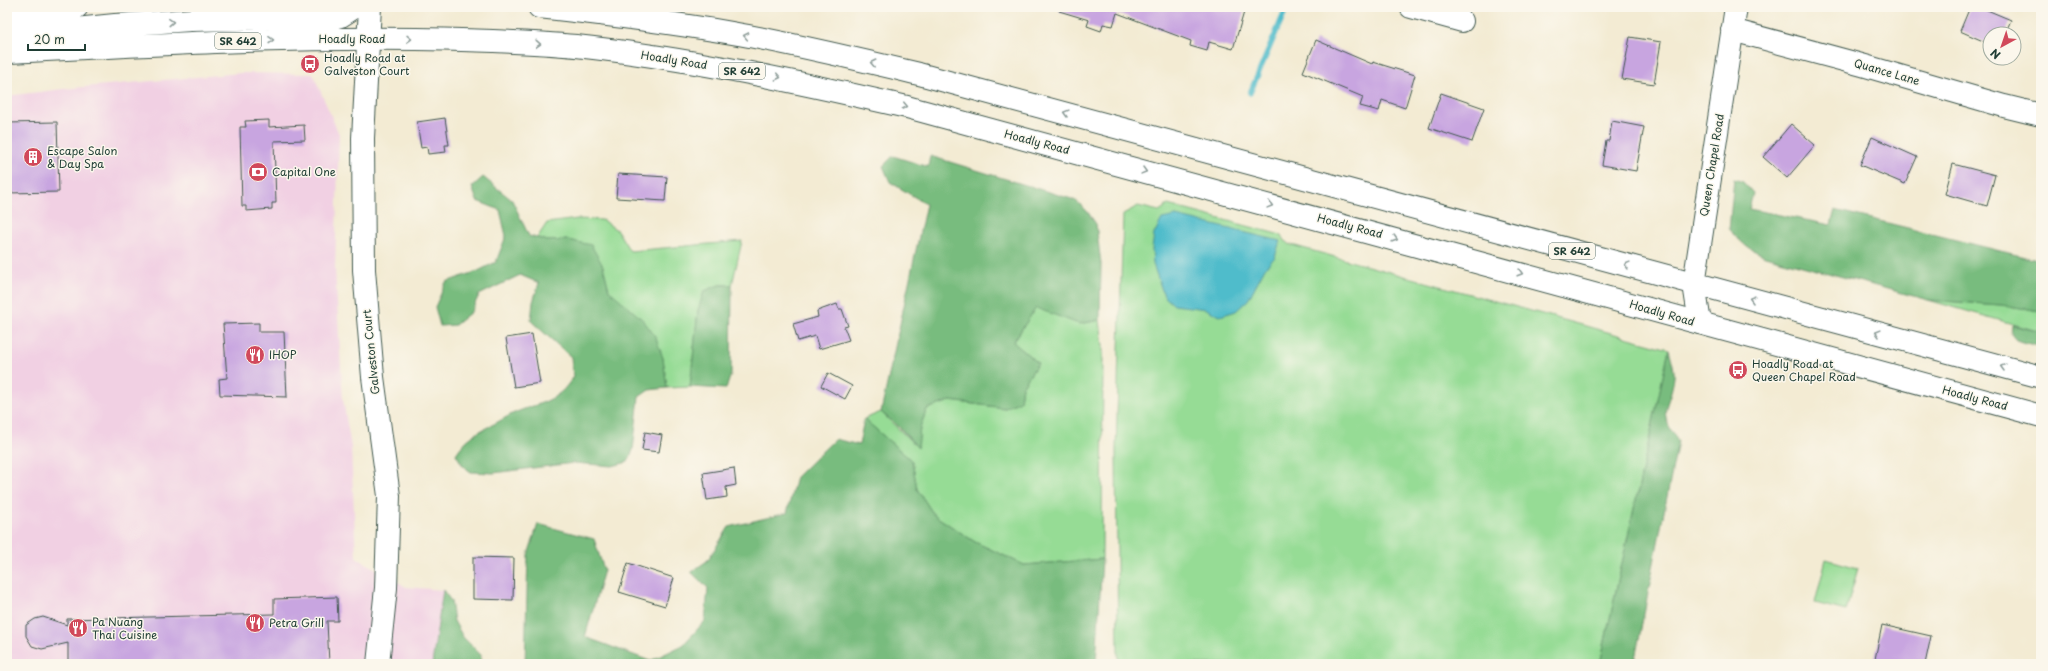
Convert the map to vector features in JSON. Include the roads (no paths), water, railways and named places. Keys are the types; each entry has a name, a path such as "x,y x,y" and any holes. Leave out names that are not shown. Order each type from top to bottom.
{"main road":[{"path":"7,14 77,7"},
{"path":"7,36 115,25 191,20 279,18 330,19 341,16 355,7"},
{"name":"Galveston Court","path":"370,7 370,39 363,138 364,270 373,377 389,496 386,588 378,664"},
{"name":"SR 642","path":"538,7 622,16 732,33 874,63 1112,125 2041,377"},
{"path":"1411,7 1462,21"},
{"name":"Queen Chapel Road","path":"1700,323 1694,284 1736,7"},
{"name":"Quance Lane","path":"1732,30 2041,115"},
{"name":"Hoadly Road","path":"7,52 202,42 370,39 483,40 575,46 664,58 776,77 915,109 2041,416"}],"water":[{"path":"1176,216 1280,241 1275,257 1265,268 1248,300 1236,311 1220,316 1206,309 1174,305 1164,296 1153,264 1152,249 1154,234 1162,219"}],"waterway":[{"path":"1250,93 1286,9"}],"place":[{"name":"Hoadly Road at Galveston Court","path":"310,64"},
{"name":"Escape Salon & Day Spa","path":"33,157"},
{"name":"Capital One","path":"258,172"},
{"name":"IHOP","path":"255,355"},
{"name":"Hoadly Road at Queen Chapel Road","path":"1738,370"},
{"name":"Petra Grill","path":"255,623"},
{"name":"Pa Nuang Thai Cuisine","path":"78,628"}]}
